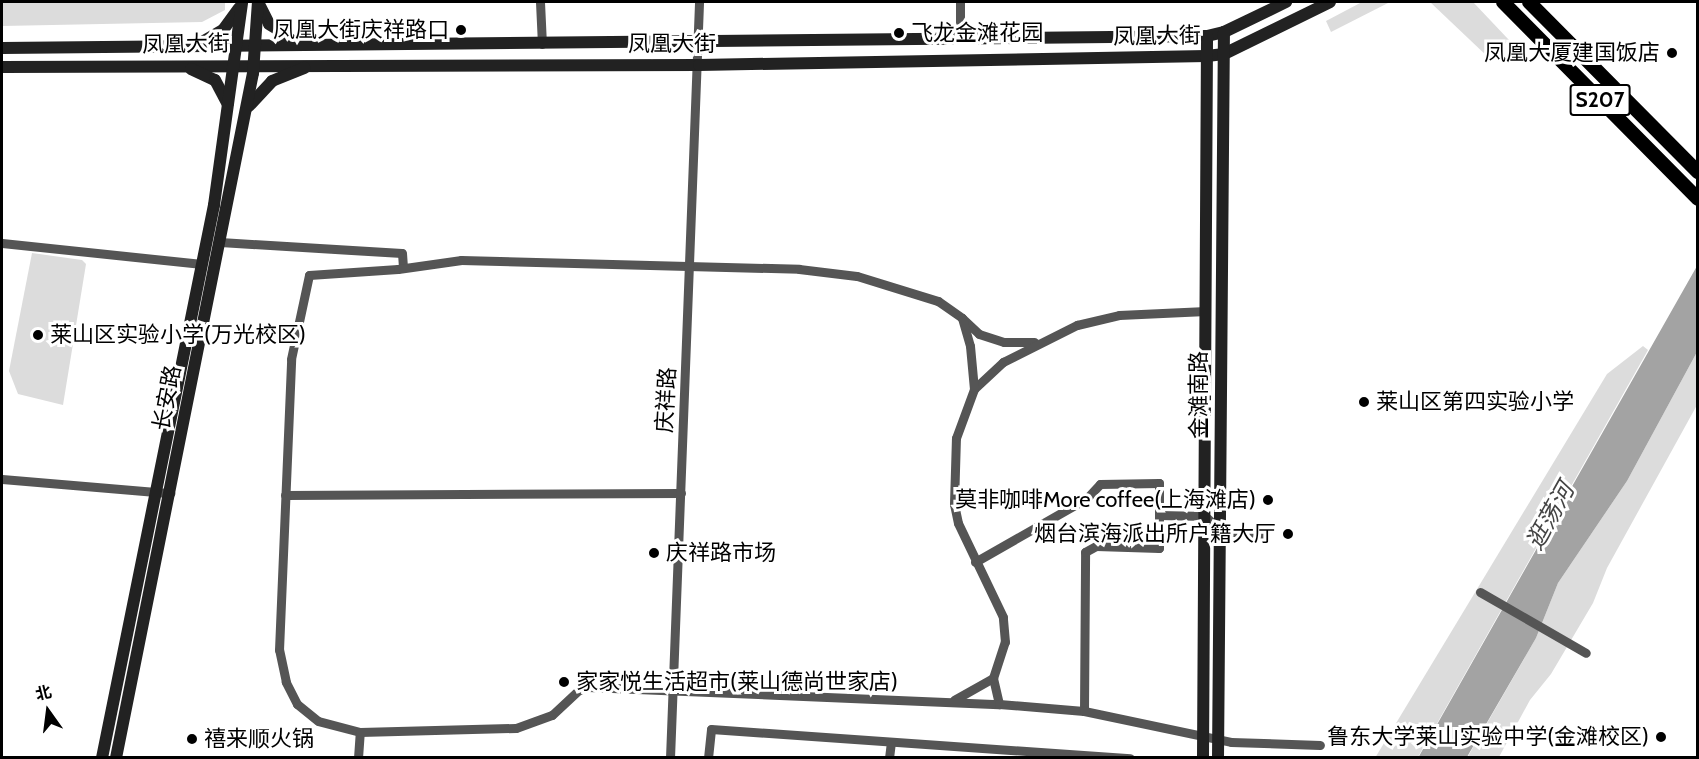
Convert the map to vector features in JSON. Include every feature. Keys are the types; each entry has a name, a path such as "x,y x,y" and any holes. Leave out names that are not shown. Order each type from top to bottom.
{"main road":[{"name":"长安路","path":"102,758 202,264 229,107 242,2"},
{"path":"194,46 231,23 242,2"},
{"name":"长安路","path":"116,758 245,112 254,64 258,2"},
{"path":"258,2 269,24 282,35 312,45"},
{"name":"凤凰大街","path":"2,48 698,44 1207,36 1224,32 1286,2"},
{"name":"凤凰大街","path":"2,67 254,64 699,65 1207,56 1224,54 1330,2"},
{"name":"S207","path":"1503,2 1698,199"},
{"name":"S207","path":"1529,2 1698,172"},
{"name":"金滩南路","path":"1218,758 1224,32"},
{"name":"金滩南路","path":"1203,758 1207,36"},
{"path":"1149,37 1131,40 1126,50 1132,55 1152,57"},
{"path":"826,42 810,44 802,52 806,60 827,63"},
{"path":"570,65 593,62 602,55 595,47 574,44"},
{"path":"245,112 255,97 272,81 316,64"},
{"path":"178,65 215,80 229,107"}],"street":[{"path":"540,2 542,44"},
{"name":"庆祥路","path":"670,758 699,65 699,2"},
{"path":"960,2 960,40"},
{"path":"1207,158 1222,158"},
{"path":"220,242 402,253 403,268"},
{"path":"2,243 202,264"},
{"path":"1036,342 1004,342 979,334 962,318 938,301 857,276 799,269 461,260 403,268 309,275 291,359 279,650 284,675 297,704 318,720 360,732 516,728 552,715 579,690 588,687 954,700 1084,711 1203,733 1231,742 1320,745"},
{"path":"999,704 993,678 1003,655 1003,617 958,523 953,488 956,438 975,389 1003,362 1036,342 1077,325 1119,315 1206,311"},
{"path":"962,318 970,346 975,389"},
{"path":"2,479 170,493"},
{"path":"975,562 1087,498 1100,484 1159,483 1159,548 1096,546 1083,556 1084,711"},
{"path":"285,495 681,493"},
{"path":"1159,515 1204,516 1220,530 1261,536"},
{"path":"1480,592 1586,653"},
{"path":"954,700 993,678"},
{"path":"708,758 711,729 891,742 953,753 1130,758"},
{"path":"358,758 360,732"},
{"path":"889,758 891,742"}],"shaded area":[{"path":"2,2 225,2 225,10 202,22 2,26"},
{"path":"1362,2 1390,2 1331,32 1326,21"},
{"path":"1430,2 1473,2 1509,40 1489,58"},
{"name":"莱山区实验小学(万光校区)","path":"32,253 82,260 86,264 63,405 18,394 9,371"},
{"path":"1697,266 1697,352 1627,481 1558,583 1536,638 1467,757 1418,758"},
{"path":"1643,346 1648,350 1418,757 1375,758 1607,374"},
{"path":"1697,352 1697,405 1607,568 1593,603 1551,674 1530,700 1499,757 1467,758 1536,638 1558,583 1627,481"}],"place":[{"name":"凤凰大街庆祥路口","path":"461,30"},
{"name":"飞龙金滩花园","path":"899,33"},
{"name":"凤凰大厦建国饭店","path":"1672,53"},
{"name":"莱山区实验小学(万光校区)","path":"38,335"},
{"name":"莱山区第四实验小学","path":"1364,402"},
{"name":"莫非咖啡More coffee(上海滩店)","path":"1268,500"},
{"name":"烟台滨海派出所户籍大厅","path":"1288,534"},
{"name":"庆祥路市场","path":"654,553"},
{"name":"家家悦生活超市(莱山德尚世家店)","path":"564,682"},
{"name":"鲁东大学莱山实验中学(金滩校区)","path":"1661,737"},
{"name":"禧来顺火锅","path":"192,739"}],"water label":[{"name":"逛荡河","path":"1550,516"}]}
